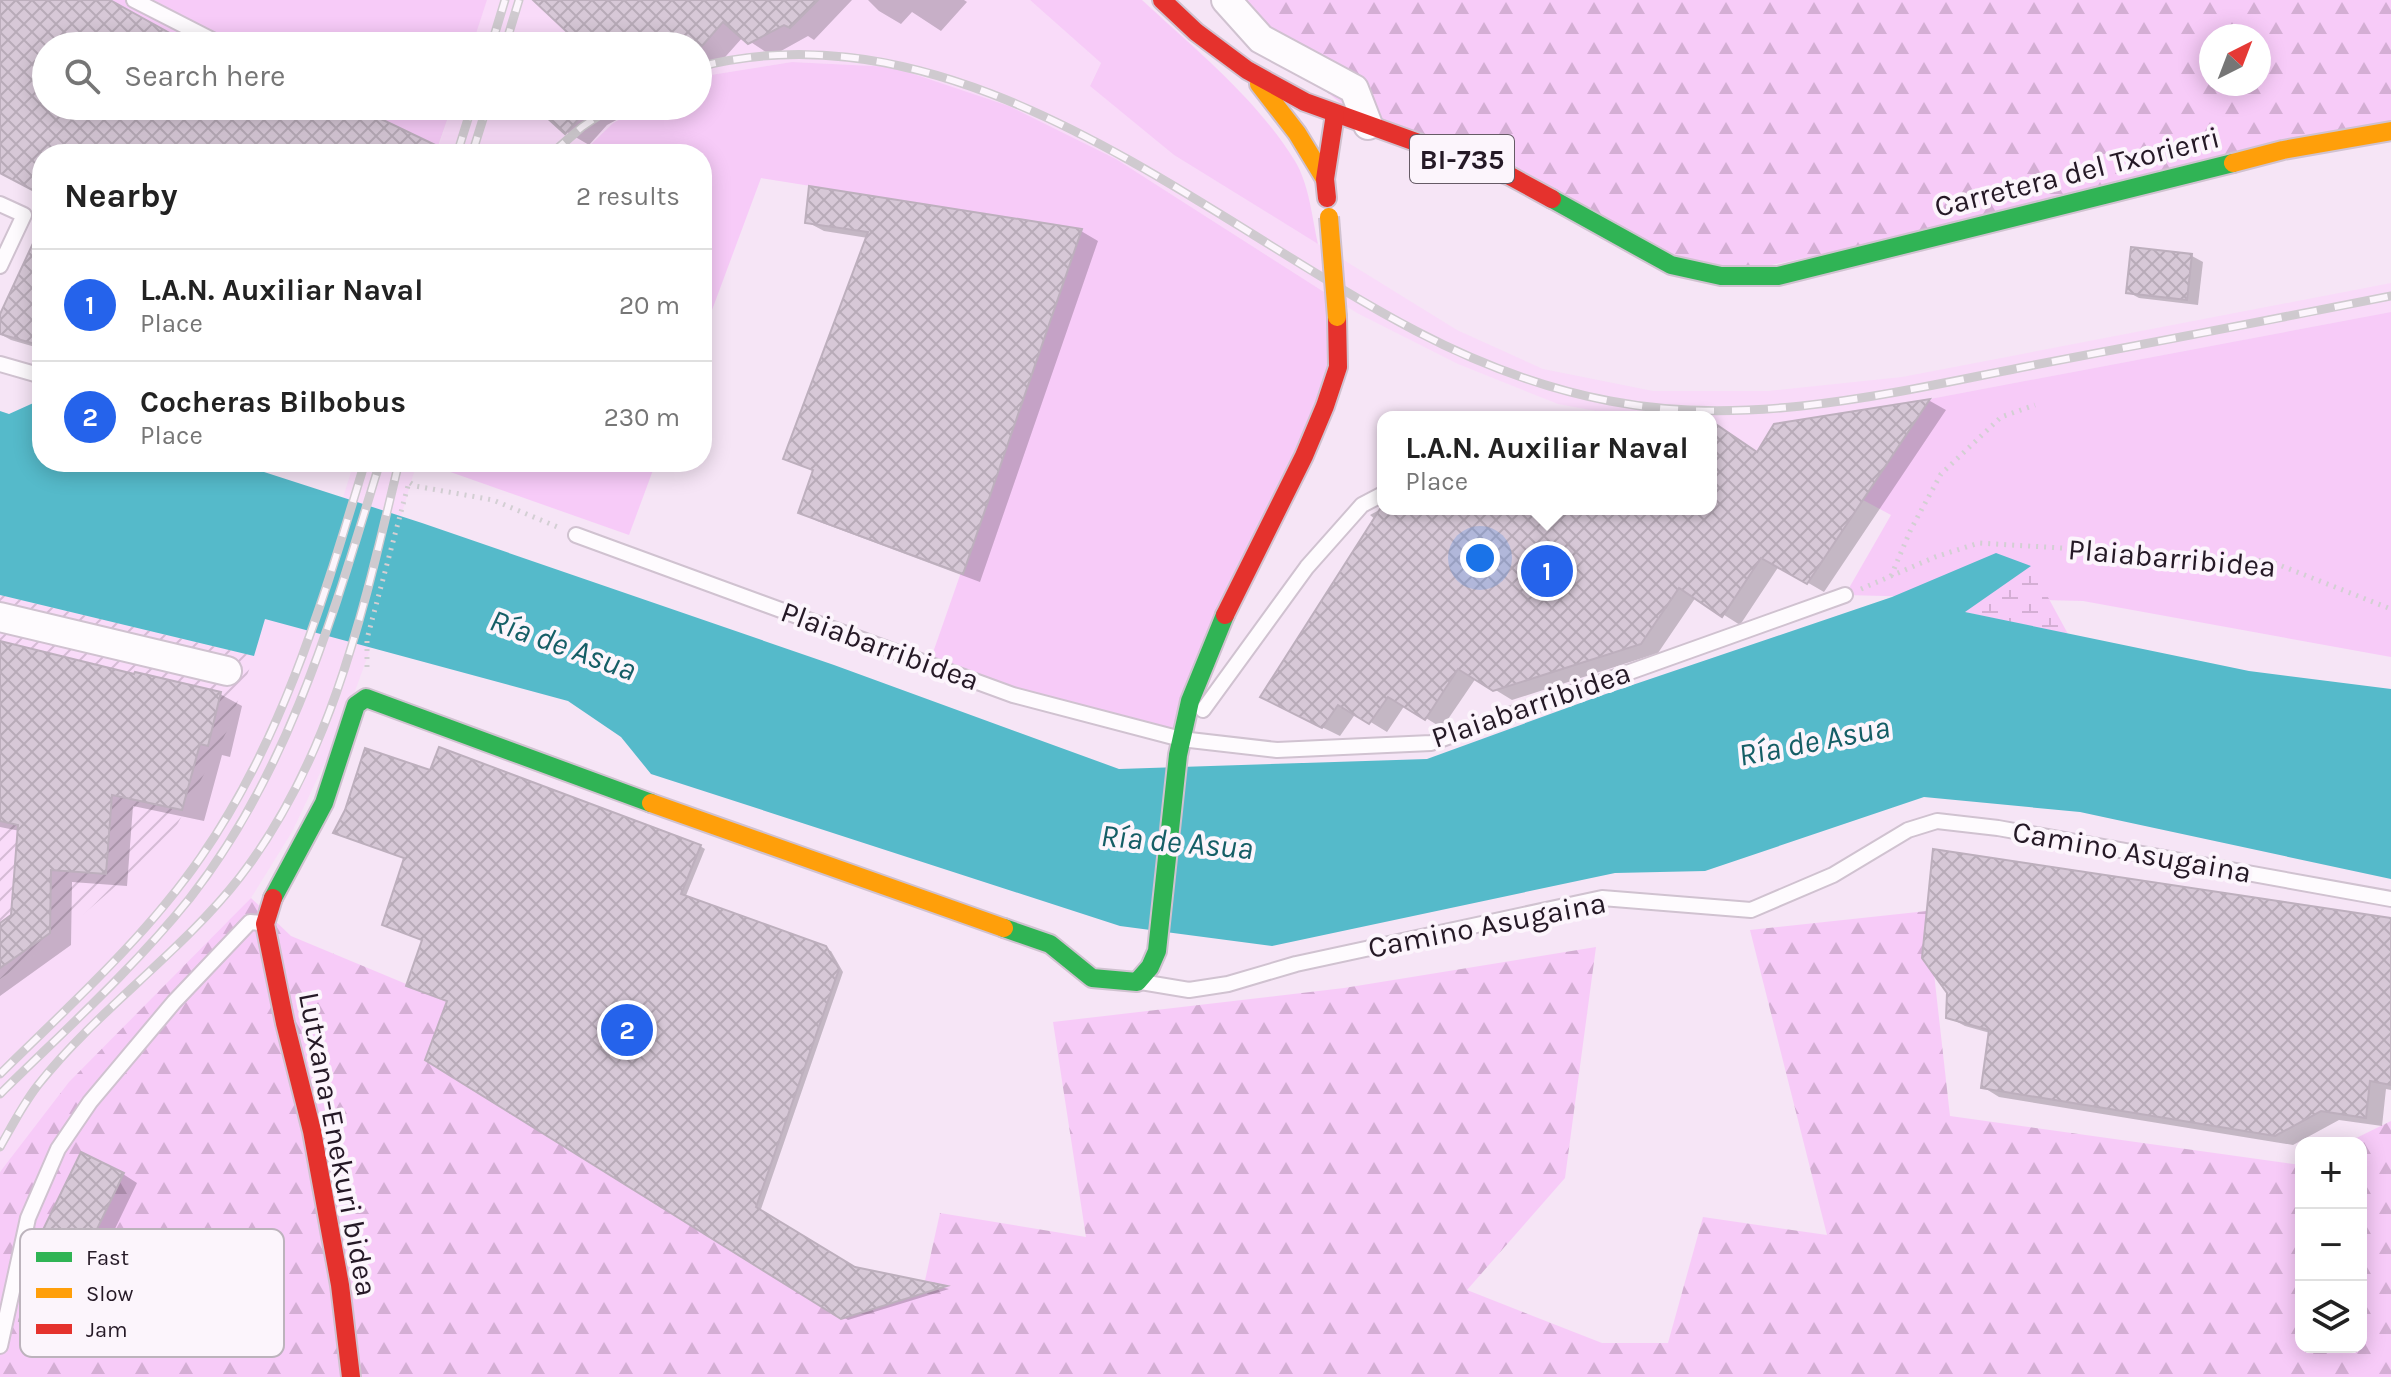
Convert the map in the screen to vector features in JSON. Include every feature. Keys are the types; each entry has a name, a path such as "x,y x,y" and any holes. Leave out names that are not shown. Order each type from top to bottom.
{"street":[{"name":"BI-735","path":"1162,0 1196,32 1247,70 1305,102 1368,125"},
{"path":"1226,0 1261,39 1354,89 1368,125"},
{"path":"1247,70 1297,133 1325,179"},
{"path":"265,924 273,897 324,803 356,705 366,698 754,841 1050,944 1092,978 1137,982 1150,967 1157,951 1180,747 1190,701 1225,614 1304,456 1338,367 1337,317 1325,179 1335,114"},
{"name":"Carretera del Txorierri","path":"1368,125 1510,176 1671,265 1721,276 1778,276 2283,150 2391,131"},
{"path":"0,617 227,671"},
{"name":"Lutxana-Enekuri bidea","path":"265,924 285,1023 312,1131 340,1285 351,1377"}],"lane":[{"path":"134,0 197,32"},
{"path":"0,204 24,215 0,266"},
{"path":"0,364 32,373"},
{"path":"1180,747 1307,567 1362,505 1377,497"},
{"name":"Plaiabarribidea","path":"576,535 1013,695 1180,747 1277,750 1431,743 1845,595"},
{"name":"Camino Asugaina","path":"1137,982 1189,990 1228,984 1296,964 1602,898 1751,910 1833,875 1908,830 1937,821 1998,828 2391,899"},
{"path":"26,1229 58,1149 90,1102 174,1002 250,922 265,924"},
{"path":"0,1346 20,1255"}],"path":[{"path":"1891,577 1911,529 1941,474 2001,417 2035,405"},
{"path":"367,669 367,639 409,482 415,486 493,500 576,535"},
{"name":"Plaiabarribidea","path":"1845,595 1935,557 1979,543 2077,549 2183,564 2238,559 2269,561 2391,609"}],"shaded area":[{"path":"487,0 1030,0 1101,63 1090,85 1174,155 1457,330 1543,369 1653,391 1768,391 1902,377 2391,283 2391,312 1930,399 1774,424 1757,452 1717,425 1717,411 1596,411 1558,404 1458,364 1357,313 1116,159 1009,106 893,67 792,62 712,75 712,32 477,32"},
{"path":"447,120 618,120 591,144 439,144"},
{"path":"351,472 414,472 401,516 343,498"},
{"path":"0,595 254,656 227,731 169,840 42,950 0,979"},
{"path":"265,618 371,647 342,727 292,832 251,898 0,1172 0,979 42,950 227,731"}],"green space":[{"path":"110,0 487,0 477,32 168,32"},
{"path":"1030,0 1142,0 1224,75 1279,138 1304,180 1318,244 1174,155 1090,86 1101,63"},
{"path":"1233,0 2391,0 2391,131 1721,276 1368,125 1261,39"},
{"path":"792,62 893,67 1009,106 1116,159 1324,292 1338,367 1181,739 929,664 1081,229 761,178 712,310 712,144 591,144 618,120 712,120 712,75"},
{"path":"356,120 447,120 439,144"},
{"path":"2391,312 2391,657 2083,601 1845,595 1891,515 1863,500 1930,399"},
{"path":"450,472 652,472 629,535"},
{"path":"2031,566 2068,634 1964,612"},
{"path":"251,898 291,936 447,1001 841,1319 922,1294 940,1213 1086,1237 1053,1022 1344,988 1596,947 1565,1178 1467,1290 1602,1343 1668,1343 1703,1217 1827,1235 1750,930 1927,911 1950,1116 2295,1164 2295,1353 2367,1353 2367,1137 2358,1137 2391,1121 2391,1377 0,1377 0,1172 69,1082"}],"water":[{"name":"Ría de Asua","path":"32,404 32,472 264,472 834,665 1119,769 1427,759 1597,697 1892,597 1996,553 2031,566 1965,612 2249,671 2391,689 2391,879 2080,812 1924,797 1705,871 1615,873 1272,946 1120,926 651,774 621,737 568,701 265,619 254,656 0,595 0,411 9,414"}],"building":[{"path":"0,0 110,0 168,32 32,32 32,120 383,120 433,144 32,144 32,190 0,173"},
{"path":"533,0 818,0 790,28 784,25 748,44 723,22 712,35 712,32 567,32"},
{"path":"550,120 578,120 565,134"},
{"path":"809,186 1082,229 963,574 798,513 813,470 783,459 868,232 805,223"},
{"path":"32,245 32,343 0,334 0,314"},
{"path":"2131,247 2192,254 2187,300 2126,293"},
{"path":"1930,399 1807,584 1761,558 1722,617 1679,588 1641,644 1493,691 1458,669 1425,720 1388,697 1369,724 1338,705 1322,728 1260,697 1377,514 1717,515 1717,425 1757,452 1774,424"},
{"path":"0,641 221,692 208,746 200,744 182,810 112,795 106,874 51,870 50,933 0,968 0,923 11,915 18,825 0,821"},
{"path":"439,747 701,845 681,894 826,946 839,969 756,1207 855,1267 947,1286 841,1319 425,1060 447,1001 406,986 422,940 382,925 404,858 333,833 345,810 365,748 430,770"},
{"path":"1933,849 2391,918 2391,1085 2370,1081 2366,1118 2321,1111 2275,1136 1981,1088 1989,1030 1946,1018 1947,993 1922,958"},
{"path":"81,1152 124,1173 97,1229 43,1229"}],"railway":[{"path":"495,32 505,0"},
{"path":"509,32 519,0"},
{"path":"712,65 796,54 891,64 985,91 1075,132 1164,180 1416,331 1486,364 1560,389 1610,401 1715,411"},
{"path":"460,144 468,120"},
{"path":"475,144 483,120"},
{"path":"562,144 592,120"},
{"path":"1715,411 1768,409 1873,396 2391,296"},
{"path":"0,1074 106,970 156,915 201,857 230,811 256,764 298,666 317,616 362,472"},
{"path":"0,1094 145,950 190,898 225,849 282,744 305,689 345,577 377,472"},
{"path":"0,1147 33,1092 61,1057 217,905 272,830 299,782 341,678 358,625 397,472"}],"traffic: fast":[{"path":"1552,199 1671,265 1721,276 1778,276 2233,163"},
{"path":"1004,928 1050,944 1092,978 1137,982 1150,967 1157,951 1178,755 1190,701 1225,615"},
{"path":"273,898 324,803 356,705 366,698 651,803"}],"traffic: slow":[{"path":"1259,84 1297,133 1325,179"},
{"path":"2233,163 2283,150 2391,131"},
{"path":"1329,217 1337,317"},
{"path":"651,803 1004,928"}],"traffic: jam":[{"path":"1162,0 1196,32 1247,70 1305,102 1510,176 1552,199"},
{"path":"1327,198 1325,179 1335,114"},
{"path":"1225,615 1304,456 1325,406 1338,367 1337,317"},
{"path":"273,898 265,924 285,1023 312,1131 340,1285 351,1377"}],"place":[{"name":"L.A.N. Auxiliar Naval","path":"1547,571"},
{"name":"Cocheras Bilbobus","path":"627,1030"}]}
